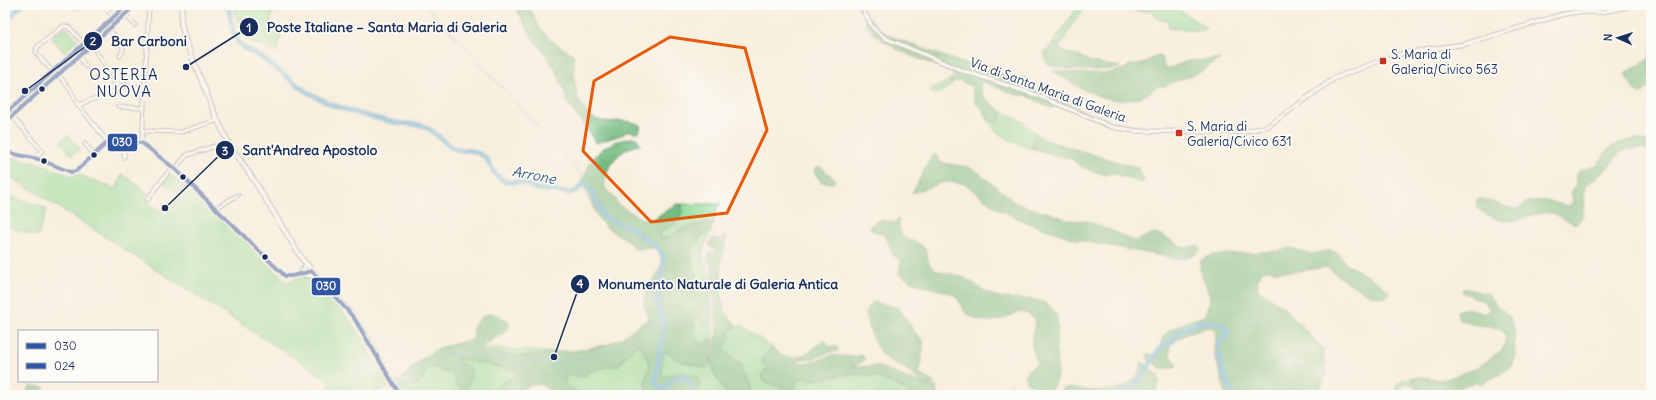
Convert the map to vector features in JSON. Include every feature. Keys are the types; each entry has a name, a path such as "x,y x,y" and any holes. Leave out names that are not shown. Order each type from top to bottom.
{"main road":[{"path":"7,112 106,25 126,5"},
{"path":"181,6 181,21 184,34 228,142 255,182 295,249 306,264 356,321 400,395"}],"street":[{"path":"104,5 113,17"},
{"path":"142,143 149,5"},
{"name":"Via di Santa Maria di Galeria","path":"860,5 873,28 885,38 961,70 1039,96 1112,127 1138,131 1244,132 1268,126 1335,78 1385,58 1404,53 1465,44 1564,14 1577,12 1603,12 1634,5"},
{"path":"121,10 134,25"},
{"path":"106,25 123,46 120,56"},
{"path":"84,44 69,27 65,26 60,28 37,47 36,53 70,89 78,105 108,142"},
{"path":"89,40 117,85"},
{"path":"76,51 86,67"},
{"path":"78,105 94,99 110,87 117,85 145,87"},
{"path":"118,107 144,108"},
{"path":"7,112 42,151 33,158"},
{"path":"143,131 181,132 218,120"},
{"path":"5,152 33,158 71,172 76,171 108,142 142,143 173,168 284,275 289,277 297,274 304,269 306,264"},
{"path":"124,157 125,142"},
{"path":"147,200 173,168 188,155 228,142"},
{"path":"85,144 94,155"},
{"path":"216,208 238,195"},
{"path":"297,274 307,274 312,271"},
{"path":"297,274 319,278"}],"highlighted area":[{"path":"670,37 745,48 767,130 727,213 651,222 583,151 594,81"}],"green space":[{"path":"232,5 275,5 271,22 271,33 281,35 277,53 248,40"},
{"path":"512,5 528,5 539,27 550,40 573,54 575,86 579,101 587,113 598,120 603,121 626,121 637,123 641,126 639,132 635,133 628,130 624,134 596,143 567,102 562,84 554,67 546,54 533,39 518,11"},
{"path":"1079,5 1087,5 1072,25 1059,48 1057,44 1053,43"},
{"path":"1119,5 1172,5 1206,28 1203,31 1169,28 1168,21 1158,19 1151,11 1134,11"},
{"path":"868,16 882,31 890,36 956,61 1015,77 1020,80 1025,77 1030,82 1028,87 1090,114 1119,124 1145,127 1144,129 1109,124 1062,105 1051,108 1026,95 1016,95 981,81 980,86 983,95 989,102 1001,111 1001,117 998,123 987,118 983,110 976,103 971,86 960,81 951,83 951,79 954,75 951,71 905,53 884,41 865,25"},
{"path":"66,27 82,44 68,57 51,37 62,28"},
{"path":"1053,43 1057,44 1059,48 1066,53 1077,55 1091,62 1120,67 1104,70 1082,70 1052,66 1046,63 1044,52"},
{"path":"1650,49 1651,86 1642,93 1636,92 1625,75 1627,72 1649,59"},
{"path":"1158,55 1161,56 1165,68 1188,61 1220,59 1204,70 1164,86 1158,86 1145,95 1132,99 1118,100 1105,98 1091,93 1053,71 1075,73 1111,73 1124,69 1131,64 1143,64"},
{"path":"951,79 951,83 953,83 939,93 930,92 932,88"},
{"path":"1001,111 1024,122 1035,133 1032,149 1006,138 990,124 987,118 995,122 1001,117"},
{"path":"1035,133 1045,140 1138,168 1145,181 1141,183 1113,173 1106,175 1080,166 1072,159 1032,149"},
{"path":"68,135 80,149 72,155 60,142"},
{"path":"636,138 640,145 625,150 614,160 607,173 605,181 605,188 615,198 617,204 642,219 653,219 677,204 682,204 681,215 672,225 659,234 659,238 665,238 682,229 702,224 714,224 710,231 699,238 699,242 691,247 690,253 690,259 694,271 701,281 711,289 712,325 702,323 696,316 692,318 696,327 693,335 700,343 704,344 711,339 714,339 709,365 706,368 677,360 667,352 664,352 662,365 663,377 679,372 696,376 700,384 696,395 647,395 645,382 649,367 648,361 642,350 643,346 641,345 635,347 616,367 610,366 588,372 584,377 566,375 565,385 579,393 588,395 555,395 542,385 532,384 503,395 488,395 504,381 518,376 517,371 460,359 459,356 458,360 470,368 471,371 470,382 461,392 462,388 457,387 453,374 433,367 427,368 422,381 417,384 401,387 400,391 395,382 403,378 432,352 443,347 474,338 473,329 478,321 485,315 493,314 500,316 508,321 509,327 478,351 521,356 577,352 604,346 620,339 642,323 649,321 644,306 644,300 660,268 662,255 659,249 635,249 626,239 605,227 596,214 582,181 588,167 596,155 611,144"},
{"path":"1636,139 1650,143 1651,149 1632,149 1622,152 1602,173 1585,187 1585,202 1582,217 1576,224 1550,213 1534,214 1508,221 1501,220 1486,214 1476,207 1477,199 1482,199 1514,209 1534,201 1548,201 1568,206 1572,204 1573,199 1571,192 1576,185 1576,174 1580,170 1597,166 1612,146"},
{"path":"933,154 937,156 939,161 942,163 969,167 979,173 1016,203 1042,212 1048,212 1067,220 1088,221 1135,241 1151,234 1158,234 1184,247 1199,246 1200,249 1196,254 1188,258 1178,259 1078,240 1028,223 998,209 965,184 956,182 944,182 912,193"},
{"path":"5,156 44,165 70,176 76,174 116,189 122,174 148,193 144,199 166,215 180,196 178,195 186,184 287,282 303,276 313,279 348,318 361,336 388,386 370,393 357,395 327,389 332,382 5,173"},
{"path":"821,167 835,179 835,181 832,183 821,182 814,172 815,168"},
{"path":"169,174 184,185 177,193 163,182"},
{"path":"5,195 47,208 38,236 5,226"},
{"path":"682,204 721,204 717,207 714,224 702,224 690,227 678,231 668,238 659,238 659,234 672,225 681,214"},
{"path":"898,219 899,229 903,237 922,245 926,252 928,261 933,268 941,272 964,278 993,295 1041,302 1053,310 1057,318 1058,327 1056,349 1057,375 1048,395 1030,395 1034,386 1027,382 1025,374 1030,368 1038,364 1032,347 1032,337 1036,320 1030,315 1024,313 1013,314 996,321 978,319 970,316 964,310 958,299 953,294 926,287 899,274 901,260 893,255 887,239 882,234 871,230 869,226 880,220 895,223"},
{"path":"712,230 703,248 702,254 710,277 711,289 702,281 695,271 692,265 690,253 691,247 699,242 699,238"},
{"path":"724,236 727,236 721,261 722,299 724,310 737,326 736,328 729,330 730,337 724,350 732,359 741,363 752,395 727,395 713,371 713,366 711,364 717,335 712,268 708,260 709,254 714,252 716,249 709,246 713,238 720,240"},
{"path":"1290,248 1311,254 1331,250 1339,254 1345,263 1376,281 1390,292 1386,297 1370,295 1344,280 1327,267 1289,272 1263,270 1257,282 1258,290 1286,309 1322,348 1327,371 1318,395 1226,395 1215,354 1216,329 1198,329 1174,342 1170,346 1170,355 1177,364 1174,368 1161,368 1147,358 1148,353 1156,357 1160,355 1162,340 1169,331 1180,324 1205,315 1209,306 1210,296 1200,270 1200,261 1211,255 1279,251"},
{"path":"1464,288 1488,294 1499,308 1509,316 1514,329 1515,356 1512,366 1483,383 1468,384 1444,395 1423,395 1413,384 1412,378 1421,377 1441,380 1447,379 1479,367 1503,349 1506,337 1503,331 1499,328 1472,324 1459,319 1457,311 1471,309 1485,314 1490,309 1485,302 1462,292"},
{"path":"873,302 899,308 915,333 923,340 923,350 919,370 921,375 933,382 934,385 927,385 920,381 906,369 887,359 879,351 870,331 866,312 867,308"},
{"path":"696,316 702,323 712,325 714,339 711,338 704,344 700,343 693,335 692,318"},
{"path":"649,320 656,320 708,359 725,352 723,350 730,337 729,330 736,328 737,326 742,326 773,348 768,351 762,362 874,371 925,395 558,395 544,383 526,382 495,395 401,395 394,382 400,380 421,359 441,347 444,349 468,347 547,352 578,350 616,343"},
{"path":"824,340 830,346 837,347 838,351 826,353 811,359 801,359 795,362 809,363 832,355 853,357 862,355 865,360 852,367 877,366 932,388 936,386 937,395 911,395 904,389 878,377 865,375 842,375 817,380 801,378 795,385 800,395 774,395 784,387 773,385 762,380 761,377 767,368 762,362 762,358 768,351 773,348 780,354 793,358 806,354"},
{"path":"1142,362 1158,376 1159,382 1154,395 1068,395 1067,392 1061,390 1076,388 1094,391 1121,387 1129,384 1135,378 1140,371"},
{"path":"1412,378 1413,384 1404,385 1401,388 1408,395 1397,395 1396,386 1402,380"},
{"path":"1012,385 1019,388 1019,392 1016,395 1001,394 1009,386"},
{"path":"30,386 44,387 44,395 25,395"}],"waterway":[{"name":"Arrone","path":"5,24 22,5"},
{"name":"Arrone","path":"65,5 77,7 82,5"},
{"name":"Arrone","path":"228,5 233,32 238,42 244,48 261,57 307,92 332,105 396,123 421,125 431,130 452,148 464,151 469,150 486,158 495,174 505,182 521,182 537,189 570,193 576,191 582,185 587,184 605,218 633,229 656,247 663,257 664,266 657,299 664,326 655,380 658,386 663,389 676,378 680,377 687,379 692,388 689,395"},
{"path":"426,5 583,176 586,184"},
{"path":"397,385 413,378 429,361 445,354 469,353 524,363 552,364 588,357 621,347 660,316"},
{"name":"Arrone","path":"1115,395 1134,389 1160,348 1171,342 1178,331 1207,321 1223,325 1229,333 1222,339 1219,345 1219,352 1222,367 1232,395"},
{"path":"370,395 391,387"},
{"path":"300,395 318,389 350,395"}],"transit line":[{"name":"030","path":"5,114 127,5"},
{"name":"024","path":"9,119 131,9"},
{"name":"030","path":"5,152 38,159 71,172 76,171 108,142 142,143 175,169 285,276 292,276 312,271 354,318 400,395"}],"place":[{"name":"S. Maria di Galeria/Civico 563","path":"1383,61"},
{"name":"Poste Italiane – Santa Maria di Galeria","path":"186,67"},
{"name":"Bar Carboni","path":"25,91"},
{"name":"S. Maria di Galeria/Civico 631","path":"1179,133"},
{"name":"Sant'Andrea Apostolo","path":"165,208"},
{"name":"Monumento Naturale di Galeria Antica","path":"554,357"}],"district":[{"name":"OSTERIA NUOVA","path":"124,82"}]}
